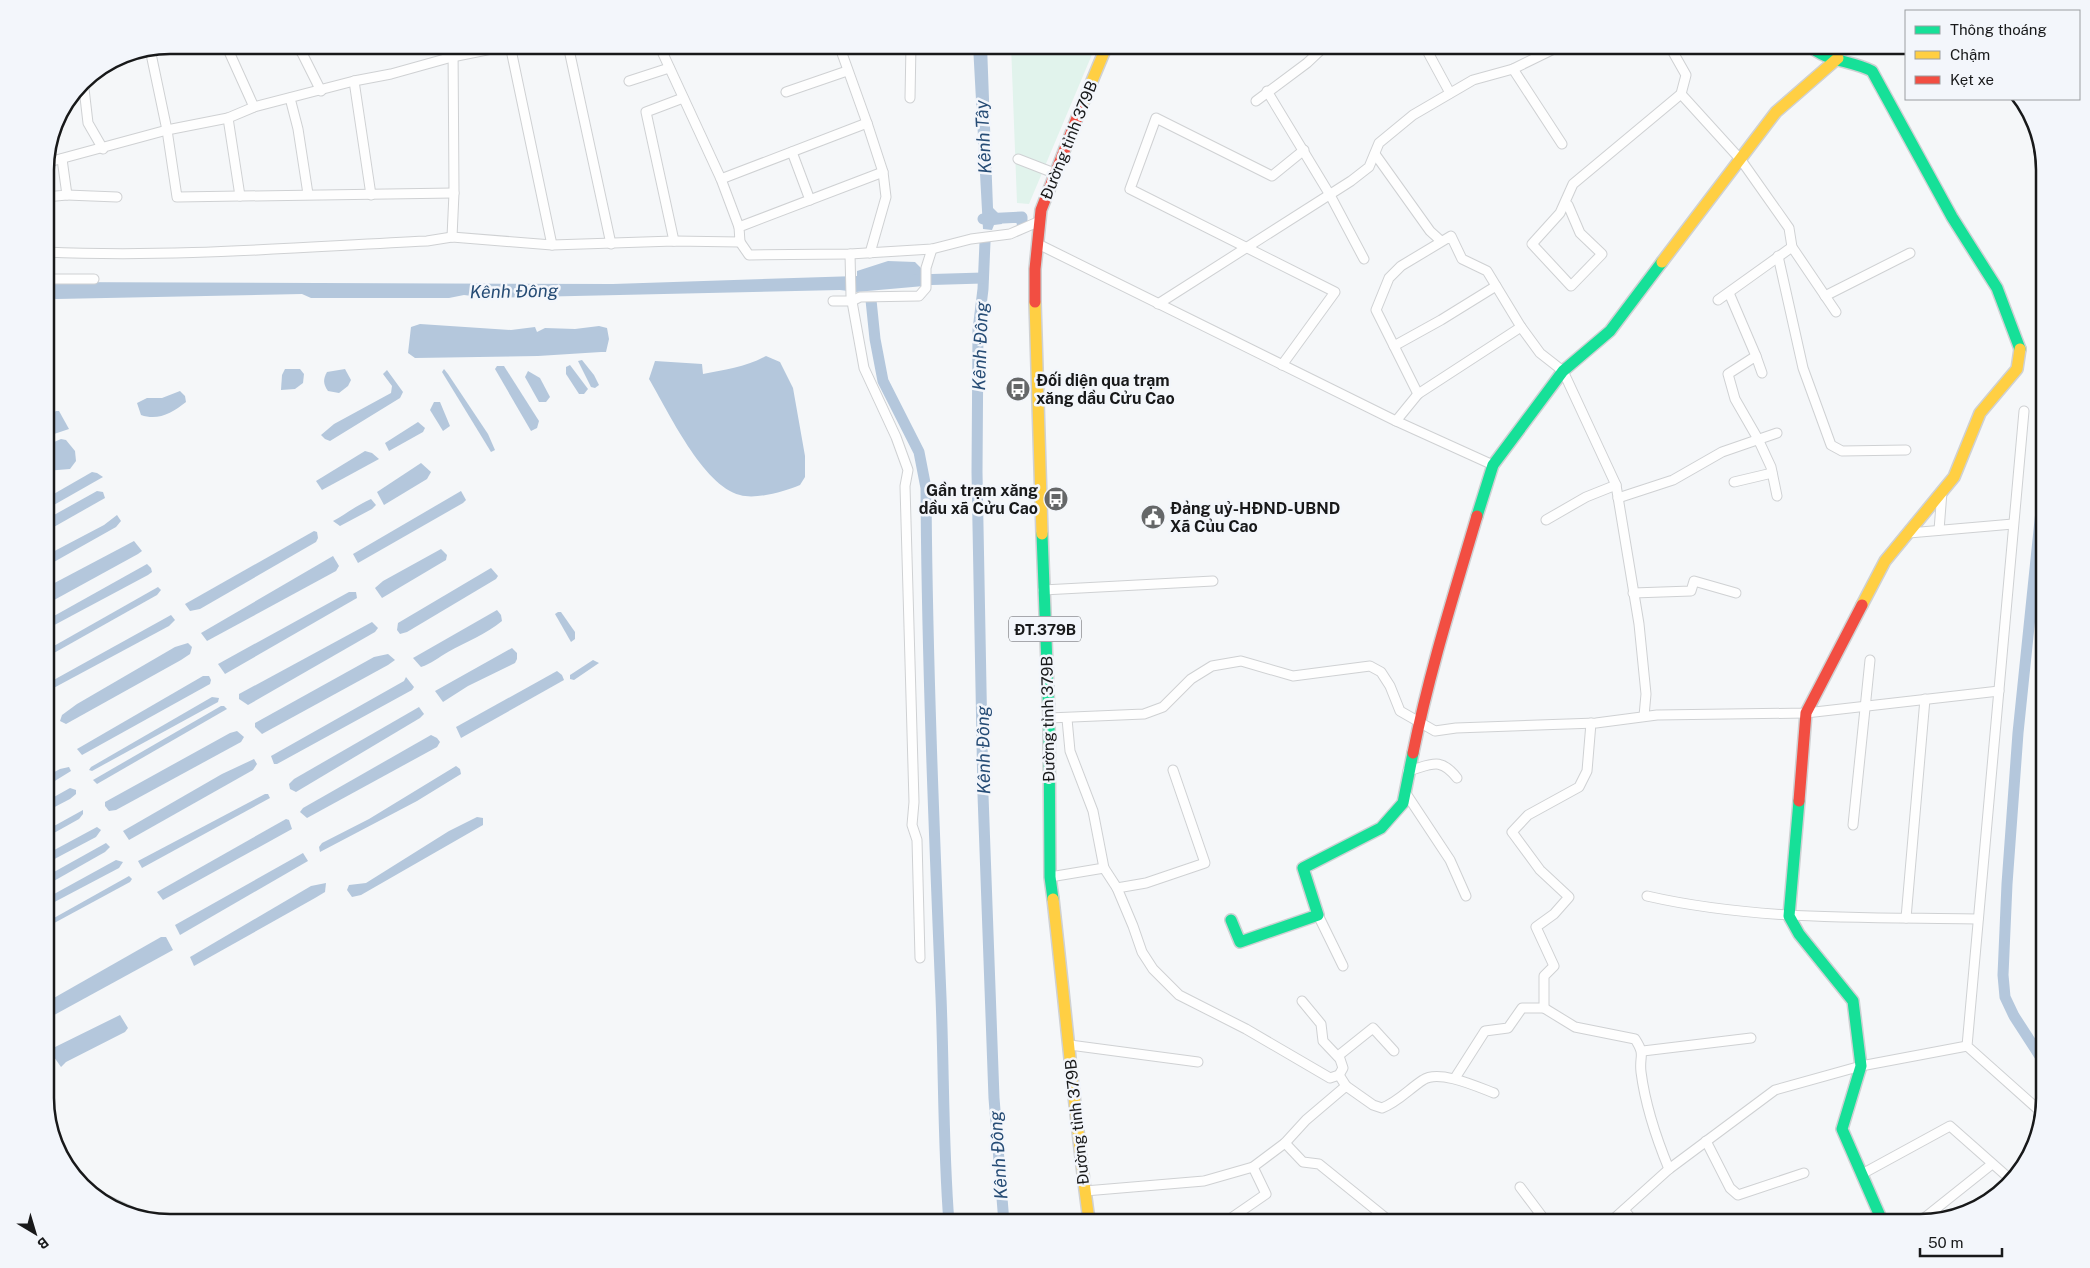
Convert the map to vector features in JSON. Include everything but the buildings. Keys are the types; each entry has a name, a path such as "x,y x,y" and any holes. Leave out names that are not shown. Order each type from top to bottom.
{"street":[{"path":"230,54 254,107"},
{"path":"302,54 321,91"},
{"path":"54,161 167,130 228,118 254,107 354,81 391,74 463,54"},
{"path":"513,54 552,246"},
{"path":"570,54 611,244"},
{"path":"663,54 721,180 739,227 740,242 749,255 850,254 932,249 971,239 1010,234 1040,221"},
{"path":"842,54 868,123 883,172 886,197 870,253"},
{"path":"910,98 912,54"},
{"name":"Đường tỉnh 379B","path":"1089,1214 1085,1192 1050,877 1049,718 1035,335 1035,269 1044,199 1100,54"},
{"path":"1256,101 1316,54"},
{"path":"1429,54 1450,93"},
{"path":"1158,304 1330,195 1369,167 1379,143 1413,115 1474,80 1513,69 1544,54"},
{"path":"1568,205 1580,233 1602,254 1570,286 1532,244 1560,213 1573,184 1681,94 1686,75 1674,54"},
{"path":"1819,54 1825,57 1862,64 1872,71 1952,217 1997,288 2021,352 2017,369 1980,414 1954,477 1885,562 1806,713 1789,916 1799,934 1853,1002 1861,1066 1842,1129 1879,1214"},
{"path":"151,55 167,130 177,197 454,193"},
{"path":"452,56 454,193 452,237"},
{"path":"1343,966 1318,915 1303,868 1381,828 1403,803 1419,723 1453,597 1493,465 1562,371 1610,331 1776,112 1838,58"},
{"path":"629,81 669,68"},
{"path":"1513,69 1562,144"},
{"path":"786,92 847,71"},
{"path":"354,81 370,195"},
{"path":"1268,91 1330,195 1364,259"},
{"path":"84,92 88,123 103,149"},
{"path":"1681,94 1741,160 1789,228 1792,247 1836,312"},
{"path":"290,98 298,129 308,194"},
{"path":"674,241 646,112 683,98"},
{"path":"228,118 240,196"},
{"path":"1282,365 1335,292 1130,189 1156,118 1272,176 1304,150"},
{"path":"721,180 868,123"},
{"path":"792,152 810,200"},
{"path":"1374,154 1430,231 1442,241"},
{"path":"1018,158 1054,173"},
{"path":"62,160 67,195"},
{"path":"739,227 883,172"},
{"path":"54,196 117,197"},
{"path":"1418,394 1376,310 1389,278 1401,266 1451,236 1462,259 1487,271 1540,354 1562,371 1616,485 1646,694 1644,716"},
{"path":"54,253 79,254 220,251 427,241 452,237 552,246 674,241 740,242"},
{"path":"1038,244 1396,421 1493,465"},
{"path":"1718,300 1792,247"},
{"path":"833,301 860,297 919,296 926,288 926,268 932,249"},
{"path":"1824,296 1910,253"},
{"path":"850,254 852,298 864,368 896,437 908,470 904,486 914,802 912,825 917,840 920,958"},
{"path":"1778,256 1803,368 1831,445 1842,450 1906,450"},
{"path":"54,279 94,279"},
{"path":"1394,346 1496,286"},
{"path":"1729,293 1762,373"},
{"path":"1396,421 1418,394 1521,327"},
{"path":"1756,356 1728,374 1735,399 1758,439 1772,473 1778,496"},
{"path":"1967,1046 2024,411"},
{"path":"1618,498 1673,480 1722,452 1777,432"},
{"path":"1734,482 1772,473"},
{"path":"1546,520 1586,496 1616,485"},
{"path":"1940,530 1942,492"},
{"path":"1909,533 2014,524"},
{"path":"1043,590 1213,581"},
{"path":"1633,593 1691,591 1694,581 1736,593"},
{"path":"1853,825 1870,660"},
{"path":"1049,718 1067,719 1144,714 1163,707 1191,679 1212,666 1241,661 1293,676 1370,666 1381,672 1390,686 1400,711 1435,731 1456,728 1591,723 1657,714 1806,713 1999,690"},
{"path":"1906,918 1925,699"},
{"path":"1067,719 1070,751 1093,812 1104,868 1117,888 1142,952 1153,969 1179,995 1246,1030 1330,1078 1339,1075 1343,1068 1338,1056 1323,1041 1321,1024 1302,1001"},
{"path":"1544,1008 1544,976 1554,966 1536,927 1554,914 1569,897 1540,870 1512,832 1528,815 1579,787 1587,771 1591,723"},
{"path":"1408,771 1435,764 1443,764 1448,766 1457,778"},
{"path":"1117,888 1146,883 1205,863 1173,770"},
{"path":"1405,792 1450,860 1466,896"},
{"path":"1050,877 1104,868"},
{"path":"1648,896 1690,906 1789,916 1978,919"},
{"path":"1231,920 1240,942 1318,915"},
{"path":"1455,1078 1484,1031 1508,1028 1522,1008 1544,1008 1574,1027 1635,1040 1643,1051 1641,1071 1658,1142 1669,1169"},
{"path":"1338,1056 1374,1028 1394,1051"},
{"path":"1643,1051 1751,1038"},
{"path":"1070,1045 1198,1062"},
{"path":"1619,1214 1669,1169 1775,1090 1861,1066 1967,1046"},
{"path":"1967,1046 2035,1107"},
{"path":"1339,1075 1346,1086 1372,1105 1382,1108 1393,1104 1426,1078 1455,1078 1494,1093"},
{"path":"1085,1192 1204,1181 1253,1167 1285,1143 1306,1120 1346,1086"},
{"path":"1862,1174 1950,1126 2006,1176"},
{"path":"1706,1142 1730,1188 1738,1195 1804,1173"},
{"path":"1285,1143 1303,1162 1319,1164 1381,1214"},
{"path":"1930,1213 1992,1164"},
{"path":"1242,1214 1266,1194 1253,1167"},
{"path":"1520,1188 1540,1214"},
{"path":"1624,1210 1627,1214"}],"shaded area":[{"path":"1011,54 1092,54 1029,204 1017,203"}],"water":[{"name":"Kênh Tây","path":"973,54 987,54 993,208 1001,216 1002,224 994,225 992,230 983,229"},
{"path":"888,261 915,262 921,268 924,286 856,292 840,290 488,298 464,295 449,298 311,298 302,294 54,298 54,282 613,284 857,276 857,271"},
{"path":"420,324 511,330 535,327 537,332 545,328 575,329 599,326 607,328 609,339 606,352 538,356 415,358 408,353 411,327"},
{"path":"766,356 780,362 793,388 805,456 805,477 800,485 787,490 762,496 740,495 726,489 700,463 676,427 649,379 655,361 702,364 703,374 743,365"},
{"path":"582,360 599,385 595,388 591,387 578,361"},
{"path":"570,365 588,389 584,394 579,394 566,374 566,367"},
{"path":"497,366 504,366 539,421 537,428 531,431 495,369"},
{"path":"285,369 300,369 304,374 303,383 295,389 281,390 282,375"},
{"path":"345,369 351,380 348,386 339,393 328,391 324,382 327,372"},
{"path":"444,369 488,434 495,450 491,452 442,372"},
{"path":"387,370 403,392 400,398 330,441 325,439 321,435 334,424 391,393 392,386 383,374"},
{"path":"528,371 540,378 550,397 546,402 539,402 525,377"},
{"path":"180,391 185,396 186,402 175,410 165,415 153,417 141,415 137,403 147,398 162,398"},
{"path":"434,402 440,402 450,426 443,431 430,410"},
{"path":"59,411 69,429 54,434 54,412"},
{"path":"418,422 425,428 423,432 389,451 385,443"},
{"path":"61,439 66,440 75,451 76,461 70,469 54,470 54,442"},
{"path":"365,451 372,453 379,459 322,490 316,481"},
{"path":"421,463 431,472 427,479 384,505 377,492"},
{"path":"92,472 103,477 54,505 54,494"},
{"path":"97,491 103,492 105,498 54,527 54,515"},
{"path":"461,491 466,500 463,503 358,563 353,554"},
{"path":"371,499 376,505 372,509 340,526 333,521 361,504"},
{"path":"117,515 121,521 116,527 54,562 54,551 104,525"},
{"path":"314,531 317,532 318,538 316,542 200,609 190,611 185,604"},
{"path":"134,541 142,551 54,600 54,583"},
{"path":"441,549 447,555 446,560 382,598 375,588 383,581"},
{"path":"333,556 339,566 336,571 207,641 201,633"},
{"path":"147,564 151,568 152,572 148,575 54,625 54,616"},
{"path":"491,568 498,576 496,579 407,632 400,634 397,630 398,623"},
{"path":"158,587 161,590 157,595 54,653 54,646"},
{"path":"349,592 356,592 357,598 225,674 218,664"},
{"path":"497,610 501,615 502,621 483,634 421,667 413,658"},
{"path":"561,612 575,632 575,639 571,642 555,614"},
{"path":"171,615 175,620 169,626 54,688 54,680"},
{"path":"372,622 378,628 375,632 248,705 239,699 239,694"},
{"path":"188,643 192,647 190,654 181,660 66,724 60,721 62,715 77,704 175,647"},
{"path":"512,648 517,653 515,663 468,686 443,702 435,691"},
{"path":"388,654 395,660 388,665 262,734 255,727 255,723 374,657"},
{"path":"593,660 599,663 574,680 570,679 570,675"},
{"path":"557,671 564,680 461,738 456,727"},
{"path":"203,676 209,676 210,684 82,755 77,749"},
{"path":"406,677 414,687 412,690 274,764 271,756 404,681"},
{"path":"212,697 219,698 218,702 92,771 89,770 91,767"},
{"path":"221,706 227,709 97,784 93,780"},
{"path":"419,707 424,714 420,718 296,792 290,789 289,784 294,779"},
{"path":"237,731 244,737 241,742 116,810 109,811 105,806 105,802 230,733"},
{"path":"431,735 440,742 437,747 307,818 300,812 303,808"},
{"path":"254,759 257,764 253,770 129,840 123,831 222,774"},
{"path":"456,766 460,769 461,774 417,801 320,852 319,847 322,843 369,819"},
{"path":"69,767 71,771 54,781 54,772"},
{"path":"70,788 76,790 76,794 70,799 54,807 54,797"},
{"path":"268,794 270,798 142,868 138,861"},
{"path":"83,810 83,814 79,819 54,833 54,826"},
{"path":"477,817 483,818 483,825 361,895 352,897 347,890 349,885 366,883 449,831"},
{"path":"286,819 289,820 292,829 163,900 157,892"},
{"path":"97,827 101,830 96,837 54,859 54,850"},
{"path":"106,843 110,847 105,852 54,881 54,872"},
{"path":"303,853 308,861 180,935 175,925"},
{"path":"116,860 123,862 119,868 54,902 54,894"},
{"path":"129,876 132,879 130,882 54,923 54,918"},
{"path":"326,883 325,892 194,966 190,957 311,886"},
{"path":"161,937 166,937 173,950 54,1015 54,998"},
{"path":"120,1015 128,1028 125,1032 66,1062 61,1067 54,1057 54,1048"}],"waterway":[{"path":"983,219 1022,217 1022,223"},
{"name":"Kênh Đông","path":"985,242 983,289 978,330 977,472 983,795 994,1098 1003,1214"},
{"name":"Kênh Đông","path":"915,280 983,278"},
{"path":"871,300 875,339 883,381 919,452 926,488 931,742 949,1214"},
{"path":"2036,559 2018,733 2007,884 2003,975 2005,997 2014,1016 2036,1050"}],"traffic: fast":[{"path":"1821,54 1872,71 1952,217 1997,288 2020,349"},
{"path":"1477,516 1493,465 1563,371 1610,331 1662,262"},
{"path":"1042,534 1049,718 1050,877 1053,899"},
{"path":"1231,920 1240,942 1318,915 1303,868 1381,828 1403,803 1413,753"},
{"path":"1799,801 1789,916 1799,934 1853,1001 1861,1066 1842,1129 1879,1214"}],"traffic: slow":[{"path":"1082,105 1103,54"},
{"path":"1662,262 1776,112 1838,58"},
{"path":"1035,302 1042,534"},
{"path":"1862,605 1885,561 1954,477 1980,413 2017,369 2020,349"},
{"path":"1053,899 1088,1214"}],"traffic: jam":[{"path":"1035,302 1035,269 1041,210 1082,105"},
{"path":"1413,753 1434,663 1477,516"},
{"path":"1799,801 1806,713 1862,605"}],"place":[{"name":"Đối diện qua trạm xăng dầu Cửu Cao","path":"1018,389"},
{"name":"Gần trạm xăng dầu xã Cửu Cao","path":"1056,499"},
{"name":"Đảng uỷ-HĐND-UBND Xã Củu Cao","path":"1153,517"}]}
